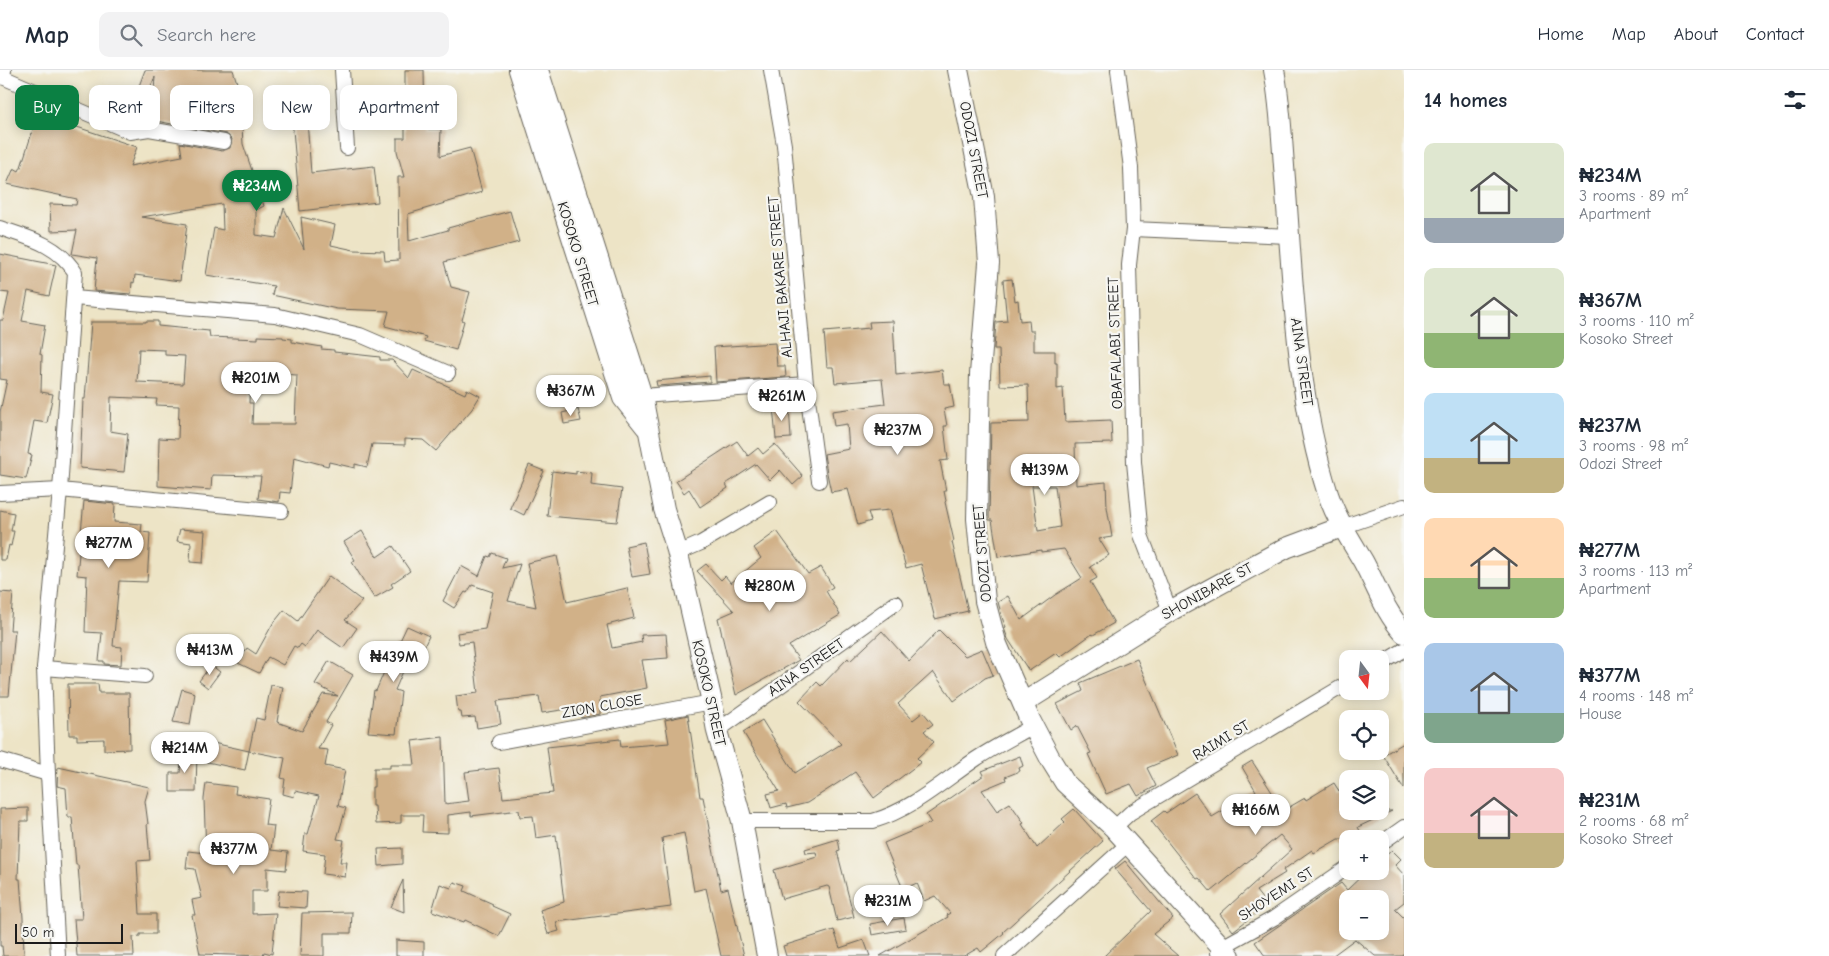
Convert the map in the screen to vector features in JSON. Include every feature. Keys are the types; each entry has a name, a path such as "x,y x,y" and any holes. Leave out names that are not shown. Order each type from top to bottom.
{"street":[{"path":"342,70 347,148"},
{"name":"KOSOKO STREET","path":"519,70 623,398 649,430"},
{"name":"KOSOKO STREET","path":"538,70 642,396 664,508 676,550 712,702 717,731 742,821 767,956"},
{"name":"ALHAJI BAKARE STREET","path":"771,70 784,145 806,384 819,481"},
{"name":"ODOZI STREET","path":"958,70 984,197 989,263 980,374 977,520 985,601 996,642 1033,726 1065,783 1114,828 1223,953"},
{"name":"OBAFALABI STREET","path":"1118,70 1131,168 1134,229 1129,265 1134,462 1141,535 1170,611"},
{"name":"AINA STREET","path":"1274,70 1281,120 1294,302 1313,438 1329,495 1342,526 1394,621 1404,633"},
{"path":"0,73 130,132 149,129 224,142"},
{"path":"0,228 47,244 67,260 75,272 60,490 44,668 58,956"},
{"path":"1134,229 1289,236"},
{"path":"74,298 275,315 360,335 448,372"},
{"path":"642,396 806,384"},
{"path":"0,493 60,490 281,512"},
{"path":"676,550 685,550 701,543 770,502"},
{"name":"SHONIBARE ST","path":"1023,703 1170,611 1286,548 1342,526 1404,506"},
{"name":"AINA STREET","path":"717,731 896,603"},
{"path":"1389,659 1404,650"},
{"path":"44,668 145,676"},
{"name":"RAIMI ST","path":"1114,828 1130,813 1339,688"},
{"name":"ZION CLOSE","path":"499,742 712,702"},
{"path":"742,821 873,821 893,815 920,799 977,759 1033,726"},
{"path":"0,760 48,774"},
{"path":"1389,838 1404,827"},
{"path":"1004,956 1128,844"},
{"name":"SHOYEMI ST","path":"1223,953 1339,873"}],"building":[{"path":"145,70 233,70 238,85 170,85 170,124 160,122 160,85 154,85 155,77 151,85 139,85"},
{"path":"405,70 424,70 424,85 405,85"},
{"path":"79,128 137,147 130,166 182,156 180,143 222,151 230,148 232,139 226,134 205,130 242,130 243,144 264,206 256,210 256,235 276,238 284,208 304,249 301,217 335,225 331,245 354,250 384,251 385,261 399,260 398,177 404,177 397,151 397,138 405,138 405,130 441,130 440,156 470,148 482,192 408,214 409,241 510,211 519,242 444,262 451,287 470,292 456,350 424,341 426,337 385,326 389,311 337,309 272,295 274,286 206,275 214,228 223,230 222,204 141,217 187,224 180,281 135,275 131,294 94,291 97,258 72,254 77,230 51,231 50,204 76,205 77,199 7,184 14,168 19,171 21,167 33,130 79,130"},
{"path":"293,130 308,130 311,173 374,166 378,202 300,211"},
{"path":"0,254 56,265 49,296 28,291 22,321 45,325 40,354 42,355 41,392 53,394 47,423 34,421 28,454 32,455 26,479 0,475 0,412 7,380 0,379 0,320 3,320 9,293 0,292"},
{"path":"1012,279 1015,301 1018,300 1020,321 1029,320 1030,331 1034,331 1034,351 1055,351 1057,389 1063,388 1065,422 1111,420 1112,443 1075,444 1076,485 1106,482 1107,507 1112,537 1099,539 1109,555 1090,567 1097,578 1090,582 1114,623 1092,634 1060,657 1056,653 1029,671 1008,639 998,602 1008,596 1021,620 1082,578 1064,549 1041,552 1041,550 998,557 992,520 989,520 991,423 1029,422 1028,385 1000,386 999,349 994,349 996,322 1007,321 1003,280","holes":["1032,486 1055,486 1060,527 1038,531"]},
{"path":"158,321 158,326 209,331 210,337 258,339 258,336 283,337 292,339 292,342 322,347 321,349 334,350 334,352 380,357 380,360 392,360 409,378 413,370 465,394 467,389 480,396 472,409 436,451 423,440 405,439 405,445 372,444 367,467 355,464 355,468 329,462 328,466 294,457 290,493 280,492 279,502 258,499 261,476 212,475 211,490 158,486 159,438 178,439 179,406 156,405 157,399 111,397 110,431 128,434 124,472 80,468 83,399 85,399 91,322","holes":["139,349 165,350 165,355 185,356 183,384 137,382","250,372 297,375 295,424 252,424 253,403 249,403"]},
{"path":"893,321 896,375 942,370 944,384 950,384 954,407 944,409 947,426 944,426 948,460 940,461 946,491 944,491 945,502 954,541 952,542 968,611 935,619 921,564 906,568 890,510 868,512 871,521 858,525 848,489 831,492 824,454 849,449 847,424 834,426 832,411 885,404 882,379 835,383 833,367 827,367 824,332 870,328 869,322"},
{"path":"775,343 777,366 785,366 786,377 716,382 714,347"},
{"path":"710,376 710,382 657,386 656,381"},
{"path":"789,405 791,438 776,439 773,406"},
{"path":"578,409 581,421 564,424 562,413"},
{"path":"737,441 748,456 758,448 763,454 775,444 803,476 793,485 780,470 770,480 756,464 726,484 728,488 700,507 689,489 684,493 676,481"},
{"path":"529,465 544,471 524,515 510,508"},
{"path":"552,471 576,474 576,471 592,473 591,485 622,489 617,522 547,516"},
{"path":"84,501 115,504 114,522 142,524 141,532 150,533 147,582 119,581 113,646 122,647 121,665 104,664 104,661 99,661 102,633 85,632 87,576 77,575"},
{"path":"0,510 14,513 11,531 14,531 6,560 0,560"},
{"path":"180,529 205,531 203,563 190,562 191,543 177,541"},
{"path":"362,531 377,557 393,546 410,571 391,584 393,587 374,598 352,562 355,560 344,542"},
{"path":"777,531 808,574 821,567 833,587 826,591 840,615 789,646 799,660 736,695 718,618 734,611 697,571 706,564 721,580 725,576 731,583 761,558 754,548"},
{"path":"644,542 650,574 632,577 626,546"},
{"path":"492,553 506,558 502,568 520,564 508,601 536,607 527,563 557,556 567,602 627,588 634,618 607,625 612,648 642,642 641,635 666,634 668,658 642,660 647,688 600,697 600,714 581,718 581,707 542,713 539,696 497,701 501,724 477,728 475,717 462,718 461,712 458,712 456,696 478,693 472,642 459,644 457,633 485,629 493,592 472,585 454,608 443,601 461,566 479,576 487,556 490,557"},
{"path":"329,576 362,601 345,620 357,628 343,648 317,630 305,647 301,644 298,648 294,646 283,665 268,657 259,673 238,663 247,648 256,654 272,625 284,610 298,621"},
{"path":"0,592 13,593 10,630 15,630 9,696 0,696"},
{"path":"407,626 429,636 422,651 417,649 411,664 407,662 395,690 401,692 396,734 368,732 374,690 376,691 396,644 398,645"},
{"path":"939,630 965,656 982,649 993,675 985,678 954,701 933,672 898,704 913,720 923,712 933,724 924,731 934,742 917,758 921,762 874,798 855,772 807,803 787,808 786,804 771,808 767,794 779,791 743,732 762,720 795,773 841,744 799,701 817,682 821,686 848,658 850,661 882,631 909,661"},
{"path":"1137,659 1178,755 1147,768 1156,786 1138,796 1131,784 1106,794 1088,754 1091,753 1077,726 1071,730 1057,704 1083,691 1080,683"},
{"path":"329,661 353,675 326,722 331,725 318,749 328,750 325,766 345,770 338,806 346,808 337,839 344,840 340,862 347,862 345,877 323,874 325,854 303,851 305,834 308,834 319,796 295,791 294,797 283,794 285,779 281,778 285,758 249,751 256,718 264,720 271,685 283,687 277,722 302,731 323,694 338,696 315,684"},
{"path":"211,665 220,672 208,688 199,681"},
{"path":"68,684 98,684 99,693 129,693 130,749 104,750 104,739 77,740 77,735 69,735"},
{"path":"182,689 195,693 190,725 173,722"},
{"path":"688,715 700,797 703,797 721,890 728,888 744,956 721,956 706,888 694,891 684,833 662,838 671,907 556,922 559,931 548,934 540,910 564,902 556,835 536,838 533,816 520,817 519,810 471,816 471,812 448,815 448,833 422,832 423,815 401,815 401,823 376,824 375,806 372,806 374,768 390,768 390,765 415,765 412,741 443,737 445,804 469,801 465,772 499,768 503,798 553,793 547,747 620,739 621,747 669,743 665,720"},
{"path":"213,743 249,751 245,770 198,760 203,744 212,747"},
{"path":"1404,743 1404,789 1386,760 1389,760 1389,752"},
{"path":"182,751 197,752 196,792 170,792 170,773 180,773"},
{"path":"1020,756 1023,766 1019,768 1020,771 1005,777 1006,780 982,790 997,811 1010,803 1024,823 1022,824 1037,848 1065,822 1062,819 1074,809 1103,841 981,952 978,948 964,956 880,956 948,917 947,915 950,913 935,896 924,901 917,883 903,889 884,843 931,823 926,815 984,775 982,771"},
{"path":"1252,761 1282,808 1285,806 1286,809 1305,798 1306,800 1334,783 1339,791 1339,820 1373,820 1358,827 1360,830 1339,830 1339,839 1314,853 1312,850 1283,870 1285,873 1256,891 1267,905 1233,931 1220,914 1292,849 1280,835 1211,892 1199,878 1197,879 1151,821 1195,793 1212,817 1256,791 1242,767"},
{"path":"58,767 149,787 145,801 150,860 137,861 140,914 156,914 156,934 140,934 140,936 133,937 134,956 77,956 74,919 82,919 78,865 76,865 72,817 68,817 66,788 57,786"},
{"path":"206,783 236,787 235,794 269,799 265,825 274,826 271,850 288,852 286,870 267,868 267,891 252,891 252,914 276,913 272,954 264,952 263,956 200,954 192,915 195,915 192,900 202,898 195,869 186,868 188,851 206,853 204,799"},
{"path":"28,808 28,821 20,821 18,879 20,879 24,956 3,956 2,946 0,946 0,809"},
{"path":"838,839 840,850 837,851 854,917 837,921 829,887 827,886 782,899 774,870 817,857 816,852 806,853 805,849"},
{"path":"402,848 402,864 379,866 378,849"},
{"path":"1392,850 1401,859 1395,865 1404,875 1404,902 1395,909 1404,918 1404,956 1375,956 1356,940 1389,940 1389,890 1347,890 1358,880 1389,880 1389,853"},
{"path":"1125,861 1173,918 1153,934 1178,956 1104,956 1151,911 1115,869"},
{"path":"403,880 404,912 391,907"},
{"path":"454,882 466,886 464,891 510,914 499,936 465,920 464,922 432,911 440,884 451,888"},
{"path":"1341,883 1347,890 1339,890 1339,940 1354,940 1332,956 1265,956 1255,942"},
{"path":"279,891 307,892 306,908 277,906"},
{"path":"352,912 351,933 324,933 324,956 300,956 302,913"},
{"path":"904,918 906,929 872,935 870,924"},
{"path":"834,930 840,948 864,940 870,956 786,956 783,946"},
{"path":"396,940 424,942 424,956 396,956"}]}
